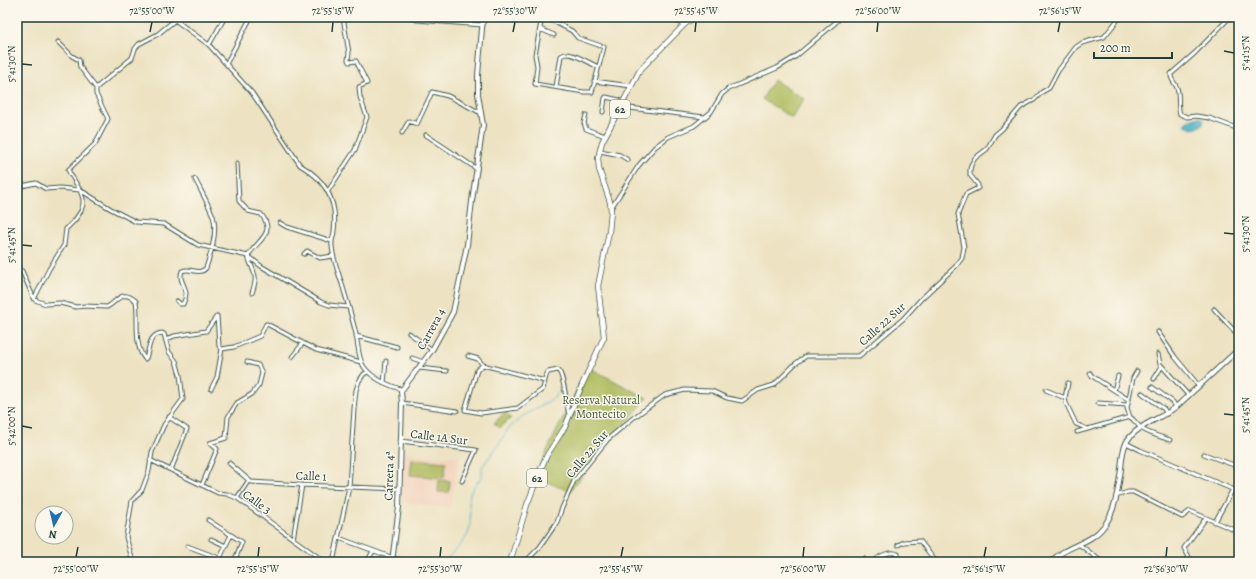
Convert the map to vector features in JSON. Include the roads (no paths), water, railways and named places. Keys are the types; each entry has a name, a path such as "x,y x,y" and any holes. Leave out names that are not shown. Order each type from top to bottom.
{"main road":[{"name":"62","path":"510,562 527,505 542,466 547,455 565,427 604,337 598,286 609,232 611,208 599,169 598,158 605,136 640,70 684,25 694,17"}],"street":[{"path":"171,17 209,45 252,93 300,166 310,171 328,191 334,202 334,231 332,241 333,256 362,362 368,372 376,379 400,389 401,391"},
{"path":"209,45 225,17"},
{"path":"226,64 251,17"},
{"path":"328,191 355,150 367,117 360,97 359,87 367,83 356,61 349,62 348,60 349,53 343,17"},
{"path":"412,17 417,20 484,25"},
{"name":"Carrera 4","path":"401,391 432,350 453,312 467,245 483,125 478,75 484,25 483,17"},
{"path":"544,17 572,31 578,38 604,47 592,92 535,84 537,66 535,55 544,17"},
{"path":"671,17 684,25"},
{"path":"611,208 639,165 654,147 668,137 694,126 711,112 722,94 728,89 777,68 794,57 835,23 840,17"},
{"name":"Calle 22 Sur","path":"525,562 540,547 557,522 574,481 608,440 633,418 665,395 684,390 712,391 727,398 742,401 758,390 774,385 795,364 806,356 859,356 903,319 921,299 956,266 962,258 964,252 958,214 966,194 978,188 978,185 970,175 971,165 976,158 987,148 995,135 1014,117 1021,108 1034,100 1048,88 1058,71 1076,47 1082,43 1104,37 1120,17"},
{"path":"1230,17 1195,53 1171,74 1171,77 1178,91 1178,110 1180,114 1187,117 1196,116 1208,118 1239,129"},
{"path":"96,88 132,58 135,49 139,44 158,34 174,20"},
{"path":"540,29 554,35"},
{"path":"17,270 22,270 34,299 49,269 64,245 66,228 75,220 81,211 83,198 68,170 95,144 108,119 96,94 96,88 80,67 79,60 70,54 58,42"},
{"path":"556,87 561,56 563,54 567,53 582,58 598,67"},
{"path":"594,81 631,86"},
{"path":"402,133 409,121 417,124 432,92 448,96 481,113"},
{"path":"603,112 606,97 619,100 621,107 705,117"},
{"path":"586,115 584,123 586,129 605,136"},
{"path":"426,135 477,169"},
{"path":"600,151 620,155 628,160"},
{"path":"237,163 239,201 248,211 261,214 266,220 267,232 263,239 248,256"},
{"path":"177,301 180,304 183,304 186,294 181,278 182,271 186,270 201,272 206,268 214,238 213,217 195,179"},
{"path":"17,187 36,183 46,189 60,188 80,190 136,222 164,224 198,245 248,256 261,266 321,302 329,305 348,307"},
{"path":"280,223 287,227 332,241"},
{"path":"304,254 307,251 320,258 333,256"},
{"path":"248,256 256,276 256,282 252,293"},
{"path":"35,300 46,304 60,303 76,307 107,307 119,297 130,296 136,301 138,326 137,335 142,355 145,359 151,340 158,333 162,333 164,334 169,352 176,362 180,376 183,399 169,417 152,452 149,471 142,490 132,501 126,537 133,562"},
{"path":"1214,309 1239,336"},
{"path":"166,340 174,336 206,331 217,316 219,346 222,349 217,377 211,389"},
{"path":"222,349 234,347 260,336 267,324 316,350 362,362"},
{"path":"1158,332 1175,357 1199,386"},
{"path":"409,333 432,350"},
{"path":"356,336 397,347"},
{"path":"292,357 303,343"},
{"path":"1051,562 1056,556 1092,538 1102,528 1111,515 1116,496 1123,451 1129,438 1140,428 1168,414 1239,349"},
{"path":"1158,354 1160,364 1189,396"},
{"path":"1233,355 1239,360"},
{"path":"468,356 478,359 483,365 545,381"},
{"path":"412,358 423,362"},
{"path":"384,383 386,361"},
{"path":"202,485 217,449 210,443 226,438 228,417 237,403 252,394 259,385 262,373 258,365 247,362"},
{"path":"483,365 477,370 465,410 481,414 518,408 543,389 548,372 558,370 561,373 569,416"},
{"path":"1154,379 1162,366"},
{"path":"419,368 447,371"},
{"path":"1137,371 1133,378 1127,405 1130,418 1134,420 1140,428 1170,440"},
{"path":"333,562 349,487 356,390 359,381 364,374 368,372"},
{"path":"1090,372 1092,376 1129,400"},
{"path":"1114,390 1118,376"},
{"path":"1068,383 1065,398 1066,403 1076,424 1085,428"},
{"path":"1152,387 1174,402 1176,407"},
{"path":"1046,390 1065,398"},
{"name":"Carrera 4ª","path":"392,562 399,489 402,403 401,391"},
{"path":"1142,394 1164,409 1168,414"},
{"path":"402,403 458,411"},
{"path":"1098,404 1127,405"},
{"path":"169,417 187,429 171,470"},
{"path":"1077,432 1085,428 1130,418"},
{"name":"Calle 1A Sur","path":"400,441 476,450 462,481"},
{"path":"1126,443 1239,492"},
{"path":"1204,454 1239,467"},
{"name":"Calle 3","path":"150,460 218,493 227,494 237,498 325,562"},
{"path":"229,463 249,480 237,498"},
{"name":"Calle 1","path":"249,480 251,482 399,489"},
{"path":"293,539 302,485"},
{"path":"1215,522 1233,489"},
{"path":"1116,496 1133,492 1182,516 1190,511 1239,532"},
{"path":"1185,562 1189,557 1184,548 1206,518"},
{"path":"208,520 242,542 234,562"},
{"path":"220,558 231,535"},
{"path":"339,538 396,559 409,562"},
{"path":"211,539 226,546"},
{"path":"898,545 904,542 920,541 936,561"},
{"path":"1080,545 1102,562"},
{"path":"187,546 230,562"},
{"path":"367,562 373,551"},
{"path":"873,562 882,556 893,552 898,554 899,562"},
{"path":"927,562 931,560 936,561"}],"water":[{"path":"1199,117 1204,119 1202,125 1198,127 1192,129 1184,124 1189,120"}],"waterway":[{"path":"443,562 461,544 469,531 470,494 482,476 482,467 508,429 523,416 554,398 557,393"}],"park label":[{"name":"Reserva Natural Montecito","path":"601,407"}]}
